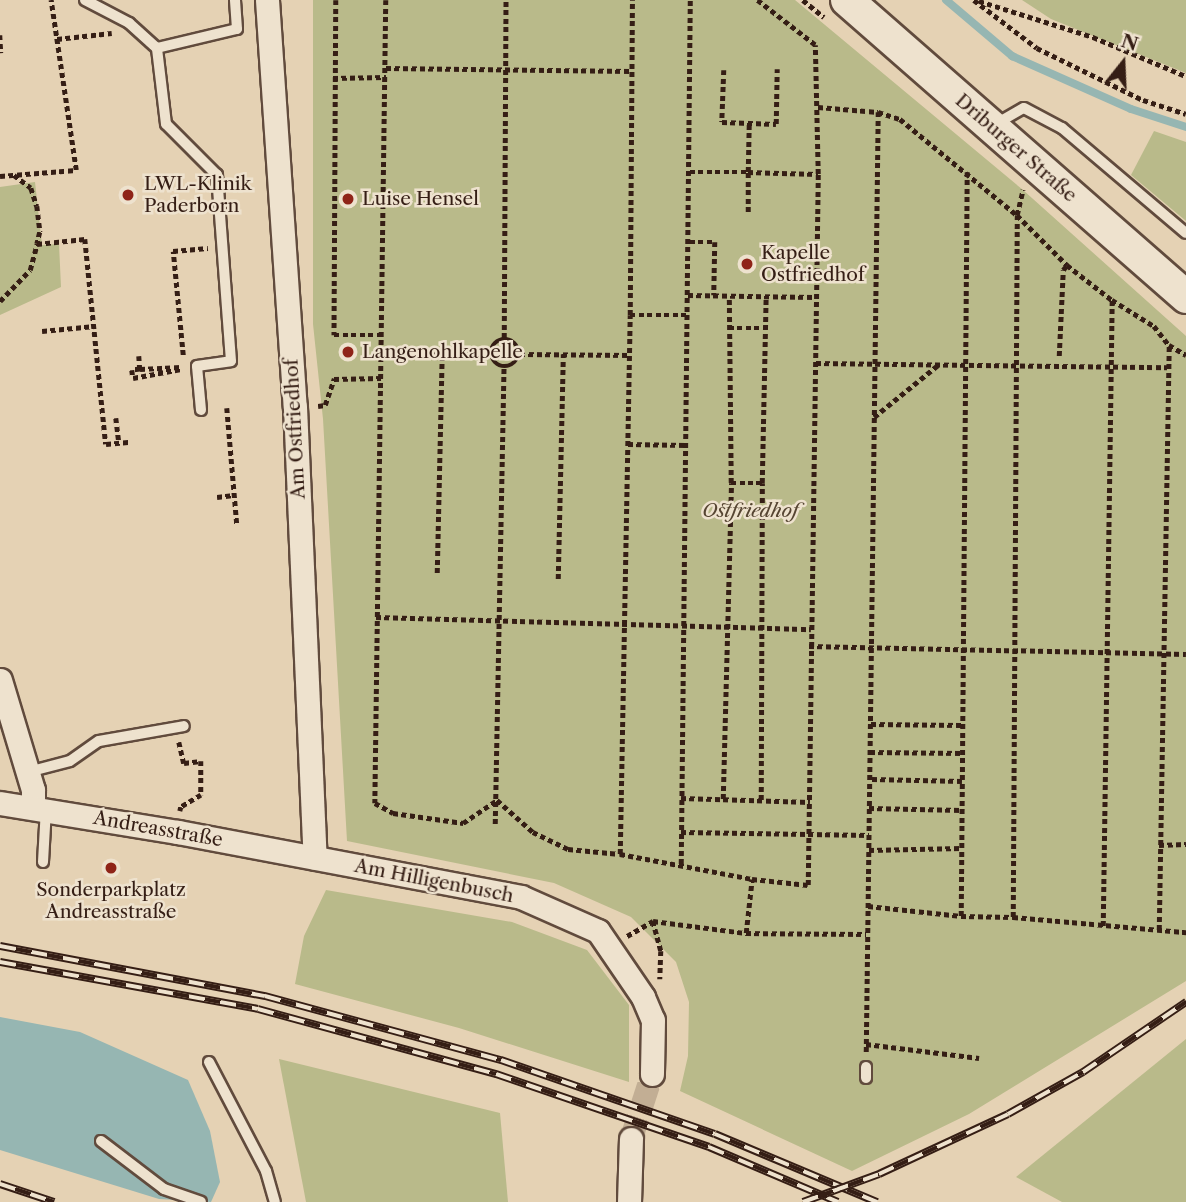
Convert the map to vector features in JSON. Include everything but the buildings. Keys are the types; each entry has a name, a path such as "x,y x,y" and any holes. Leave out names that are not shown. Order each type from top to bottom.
{"main road":[{"name":"Driburger Straße","path":"847,0 1186,297"}],"street":[{"name":"Am Ostfriedhof","path":"267,0 295,407 315,858"},
{"path":"0,680 40,808"},
{"name":"Andreasstraße","path":"0,803 315,858"},
{"name":"Am Hilligenbusch","path":"315,858 521,897 598,931 643,997 653,1020 652,1074"},
{"path":"629,1202 631,1139"}],"lane":[{"path":"85,0 128,23 157,48 166,124 216,175 231,361 197,366 201,410"},
{"path":"157,48 237,29 235,0"},
{"path":"992,127 1024,108 1062,128 1186,233"},
{"path":"27,772 70,761 99,741 184,726"},
{"path":"40,808 43,862"},
{"path":"209,1062 266,1171 275,1202"},
{"path":"101,1141 164,1189 201,1202"}],"path":[{"path":"0,176 76,170 51,0"},
{"path":"336,0 333,78 334,335 382,335"},
{"path":"386,0 375,803 393,813 463,823 497,800"},
{"path":"504,338 506,0"},
{"path":"620,854 630,355 632,0"},
{"path":"681,864 690,242 690,0"},
{"path":"497,800 533,832 568,849 620,854 752,879 808,885 818,174 815,45 757,0"},
{"path":"974,0 1093,37 1186,76"},
{"path":"974,0 1037,48 1143,100 1186,114"},
{"path":"57,39 106,34"},
{"path":"0,35 1,53"},
{"path":"386,68 631,71"},
{"path":"724,70 722,122 776,124 778,69"},
{"path":"333,78 386,77"},
{"path":"817,107 878,112 900,119 1017,215 1067,265 1112,300 1154,326 1169,345 1186,355"},
{"path":"866,1072 878,112"},
{"path":"748,212 749,123"},
{"path":"690,172 818,174"},
{"path":"961,916 967,172"},
{"path":"0,301 30,270 40,232 37,206 31,188 14,175"},
{"path":"1013,917 1017,215 1023,190"},
{"path":"37,244 85,239 107,444 131,442"},
{"path":"690,242 715,242 714,295"},
{"path":"197,366 185,367 173,251 222,247"},
{"path":"1059,356 1063,270 1067,265"},
{"path":"688,295 815,297"},
{"path":"723,799 730,483 729,296"},
{"path":"761,800 762,483 766,296"},
{"path":"1103,926 1112,300"},
{"path":"630,315 688,315"},
{"path":"42,331 95,326"},
{"path":"729,328 766,328"},
{"path":"504,338 494,344 490,354 494,362 504,368 513,365 520,354"},
{"path":"504,338 517,345 520,354"},
{"path":"1159,930 1169,345"},
{"path":"374,355 490,354"},
{"path":"520,354 630,355"},
{"path":"558,579 563,354"},
{"path":"437,573 442,355"},
{"path":"139,356 140,369"},
{"path":"816,363 1167,367"},
{"path":"874,417 939,364"},
{"path":"495,824 504,368"},
{"path":"140,369 172,370 133,378 132,370 140,369"},
{"path":"321,406 325,405 334,379 381,378"},
{"path":"227,408 236,524"},
{"path":"116,418 119,443"},
{"path":"628,444 686,445"},
{"path":"730,483 762,483"},
{"path":"217,497 234,495"},
{"path":"376,617 811,629"},
{"path":"810,646 1186,654"},
{"path":"871,724 961,725"},
{"path":"870,752 962,753"},
{"path":"178,832 181,807 201,795 201,761 184,763"},
{"path":"872,779 962,781"},
{"path":"681,798 810,802"},
{"path":"869,808 962,810"},
{"path":"681,832 869,835"},
{"path":"1159,845 1186,844"},
{"path":"869,850 962,848"},
{"path":"746,933 752,879"},
{"path":"868,906 961,916 1013,917 1186,932"},
{"path":"643,997 659,986 661,951 653,921 746,933 866,934"},
{"path":"866,1044 979,1058"}],"green space":[{"name":"Ostfriedhof","path":"313,0 795,0 1023,190 1186,336 1186,981 969,1114 852,1171 680,1091 688,1056 689,1002 676,962 631,917 554,883 347,841 323,419 313,324"},
{"path":"1022,0 1186,0 1186,73 1051,19"},
{"path":"1154,131 1186,142 1186,221 1131,175"},
{"path":"35,182 42,245 59,244 61,287 0,315 0,187"},
{"path":"326,890 512,922 587,950 629,1005 629,1082 459,1028 295,984 304,936"},
{"path":"1186,1039 1186,1202 1062,1202 1016,1177"},
{"path":"279,1059 500,1113 508,1202 306,1202"}],"water":[{"path":"0,1017 80,1032 188,1080 210,1131 220,1182 211,1202 159,1199 0,1150"}],"waterway":[{"path":"946,0 1012,56 1131,109 1186,127"}],"tunnel":[{"path":"631,1139 652,1074"}],"railway":[{"path":"0,946 265,996 501,1060 715,1134 877,1202"},
{"path":"0,962 258,1009 496,1074 709,1147 838,1202"},
{"path":"803,1202 879,1174 1008,1114 1083,1072 1186,1002"},
{"path":"0,1184 54,1202"}],"place":[{"name":"LWL-Klinik Paderborn","path":"128,195"},
{"name":"Luise Hensel","path":"348,199"},
{"name":"Kapelle Ostfriedhof","path":"747,264"},
{"name":"Langenohlkapelle","path":"348,352"},
{"name":"Sonderparkplatz Andreasstraße","path":"111,868"}]}
